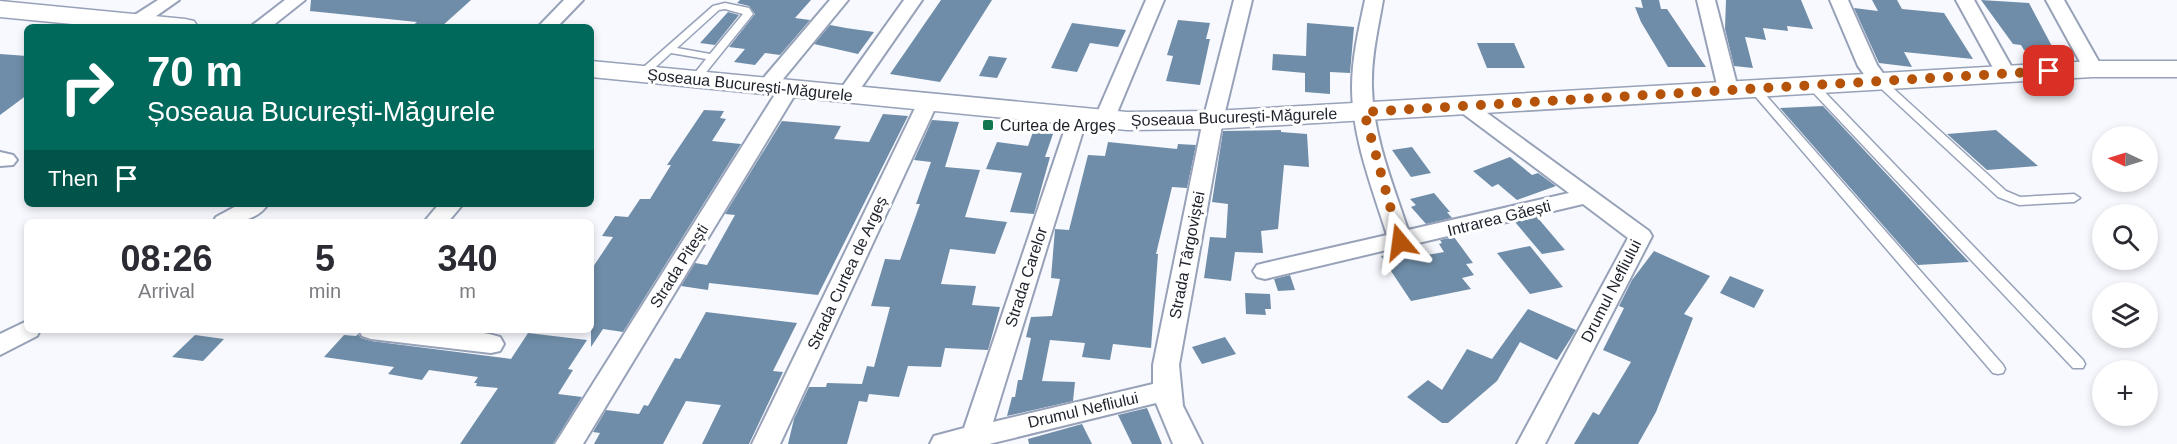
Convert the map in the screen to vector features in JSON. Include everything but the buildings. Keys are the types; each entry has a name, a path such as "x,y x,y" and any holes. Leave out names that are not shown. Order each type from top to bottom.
{"main road":[{"path":"0,9 156,24"},
{"name":"Șoseaua București-Măgurele","path":"594,69 1091,119 1213,120 2005,73 2172,68"}],"street":[{"path":"136,22 170,0"},
{"path":"263,24 296,0"},
{"path":"550,24 574,0"},
{"name":"Strada Pitești","path":"569,444 778,87 839,0"},
{"path":"848,94 913,0"},
{"name":"Strada Carelor","path":"975,436 1091,119 1112,97 1155,0"},
{"name":"Strada Târgoviștei","path":"1165,391 1168,352 1213,120 1243,0"},
{"path":"1374,0 1362,88 1364,112 1400,242"},
{"path":"1706,0 1741,88"},
{"path":"1839,0 1868,66 1878,80"},
{"path":"1965,0 2005,73"},
{"path":"2055,0 2093,69"},
{"name":"Strada Curtea de Argeș","path":"766,444 928,102"},
{"name":"Drumul Nefliului","path":"1465,106 1638,233 1640,239 1531,444"},
{"name":"Intrarea Găești","path":"1265,271 1400,242 1588,196"},
{"path":"230,219 252,207"},
{"path":"438,219 449,207"},
{"path":"0,346 24,332"},
{"path":"398,333 491,344"},
{"path":"1165,391 1172,419 1188,444"},
{"name":"Drumul Nefliului","path":"944,444 1165,391"}],"lane":[{"path":"642,74 716,8 725,6 747,10 748,14 695,79"},
{"path":"669,50 713,57"},
{"path":"1878,80 2002,194 2019,201 2074,198"},
{"path":"1811,84 2078,364"},
{"path":"1741,88 1998,369"}],"place":[{"name":"Curtea de Argeș","path":"988,125"}],"route":[{"path":"1400,242 1364,112 2049,71"}]}
